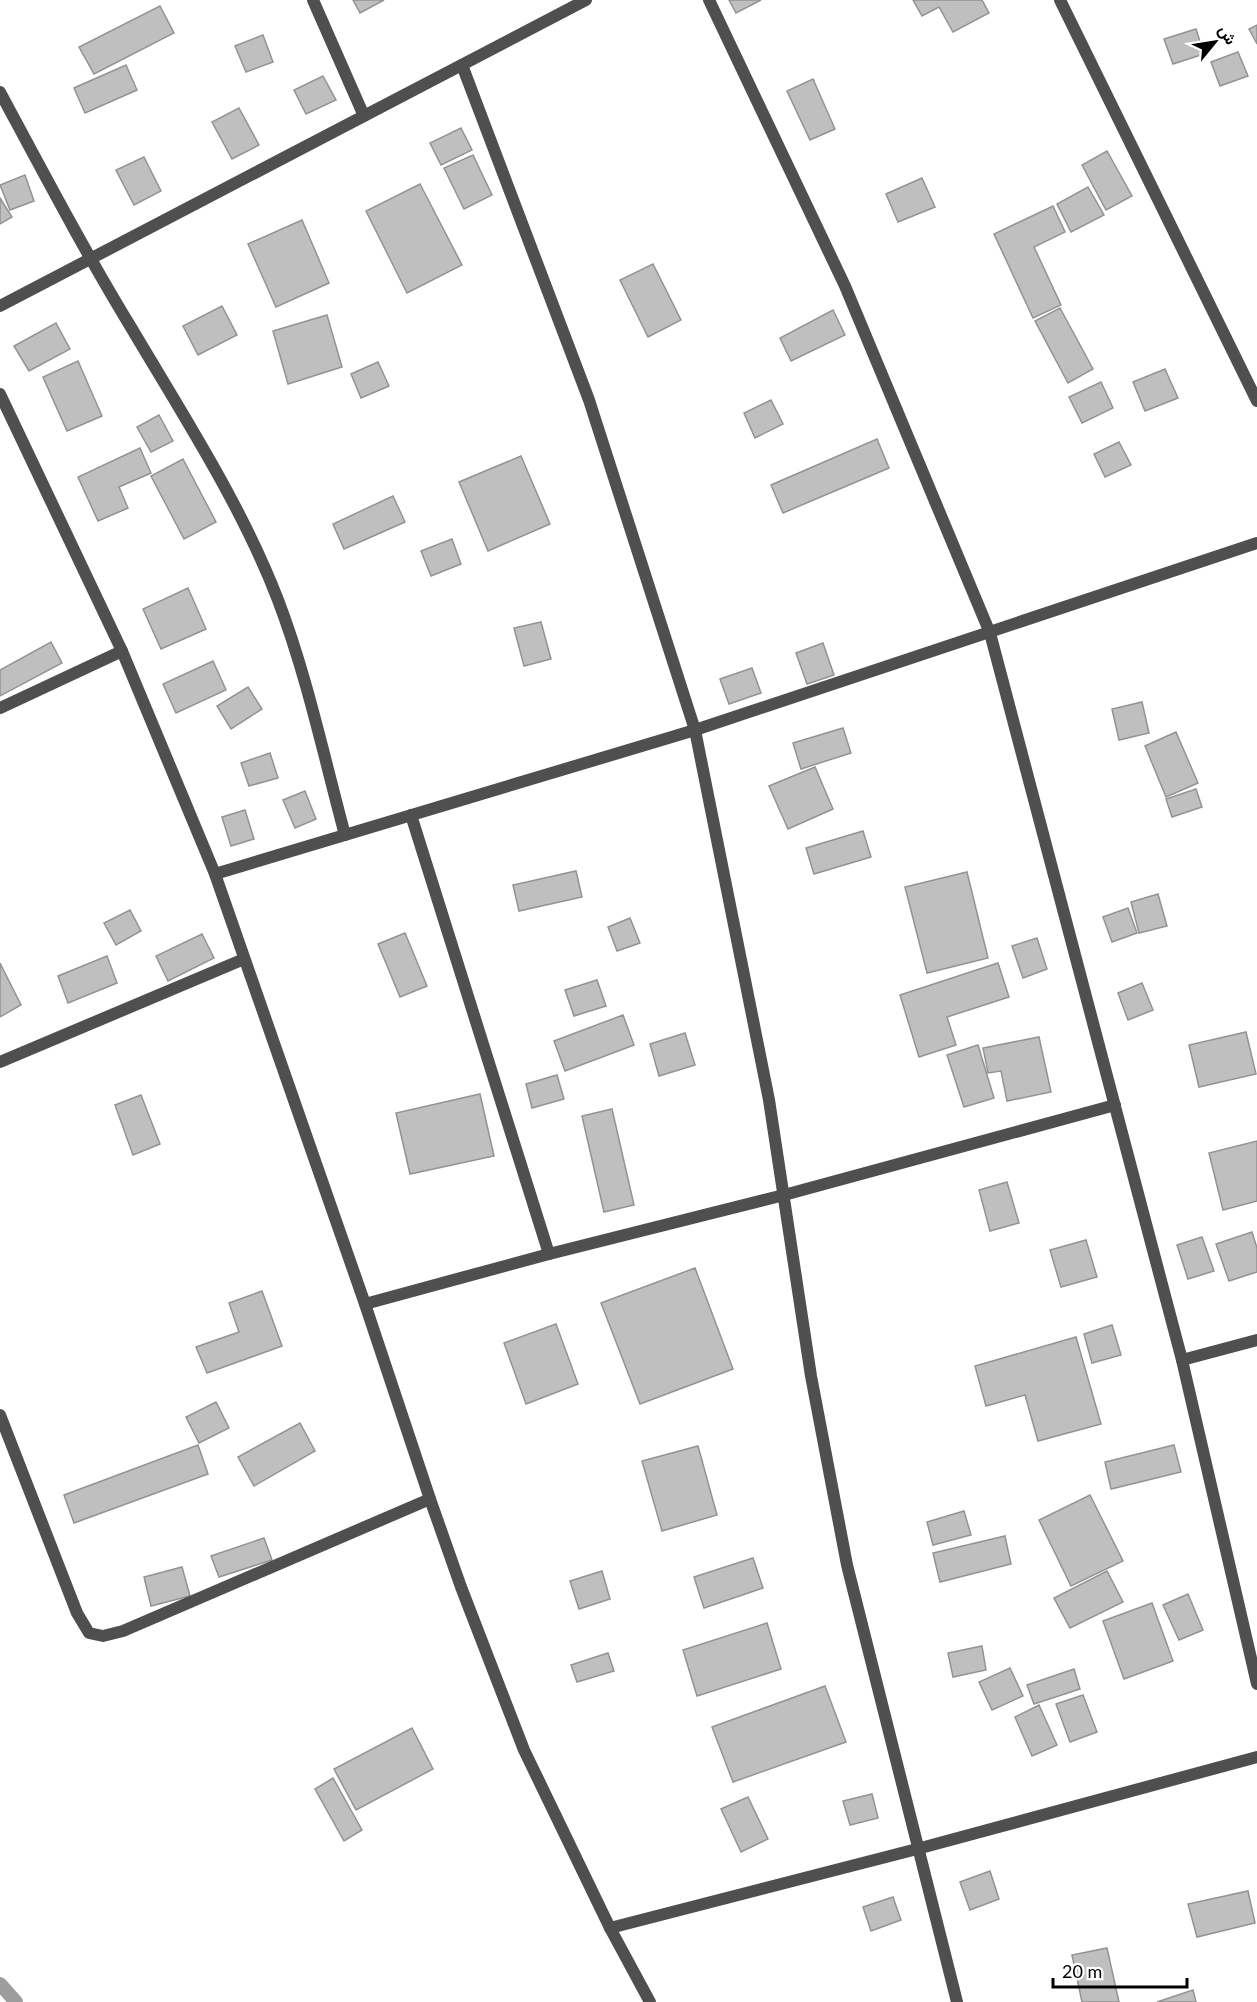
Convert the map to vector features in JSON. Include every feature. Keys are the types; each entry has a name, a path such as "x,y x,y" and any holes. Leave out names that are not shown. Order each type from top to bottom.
{"street":[{"path":"313,0 364,116"},
{"path":"0,306 586,0"},
{"path":"709,0 845,286 990,633 1182,1360 1257,1684"},
{"path":"1060,0 1257,401"},
{"path":"462,65 589,400 695,730 769,1100 811,1376 847,1565 957,2002"},
{"path":"0,92 90,259 217,474 249,535 278,599 298,660 345,835"},
{"path":"0,394 122,651 215,874 461,1587 525,1750 610,1928 650,2002"},
{"path":"215,874 695,730 1257,543"},
{"path":"0,708 122,651"},
{"path":"411,814 549,1254"},
{"path":"0,1062 244,959"},
{"path":"365,1304 549,1254 784,1195 1115,1105"},
{"path":"1182,1360 1257,1340"},
{"path":"0,1415 77,1613 89,1633 104,1636 123,1631 430,1499"},
{"path":"610,1928 917,1849 1257,1757"}],"building":[{"path":"353,0 384,0 360,13"},
{"path":"729,0 761,0 736,13"},
{"path":"913,0 982,0 989,13 953,32 939,7 922,16"},
{"path":"160,6 174,33 94,74 79,47"},
{"path":"1257,25 1257,44 1249,29"},
{"path":"1196,29 1204,54 1173,64 1164,39"},
{"path":"263,35 273,62 246,72 235,46"},
{"path":"1238,52 1248,76 1220,86 1211,62"},
{"path":"126,65 137,90 85,113 74,88"},
{"path":"323,76 336,100 306,114 294,90"},
{"path":"813,79 835,129 810,140 787,91"},
{"path":"239,108 259,145 232,159 212,122"},
{"path":"461,128 472,150 441,165 430,143"},
{"path":"1107,151 1132,196 1106,210 1082,165"},
{"path":"473,155 492,195 464,209 444,168"},
{"path":"144,157 161,191 134,205 116,170"},
{"path":"25,175 34,201 10,210 0,185"},
{"path":"922,178 935,207 898,222 886,194"},
{"path":"420,184 462,265 407,293 366,211"},
{"path":"1088,187 1104,215 1071,232 1057,204"},
{"path":"0,198 12,217 0,224"},
{"path":"1053,206 1065,232 1034,247 1061,305 1033,318 994,234"},
{"path":"302,220 329,283 276,307 248,244"},
{"path":"653,264 681,320 648,337 620,280"},
{"path":"222,306 237,335 198,355 183,326"},
{"path":"1060,308 1093,369 1068,383 1035,321"},
{"path":"833,310 845,335 791,361 780,338"},
{"path":"327,315 342,367 288,384 273,331"},
{"path":"56,323 70,349 29,371 14,346"},
{"path":"78,361 102,416 67,431 43,377"},
{"path":"378,362 389,386 361,398 351,374"},
{"path":"1165,369 1178,398 1145,411 1133,382"},
{"path":"1101,382 1113,408 1082,423 1069,397"},
{"path":"771,400 783,424 755,438 744,413"},
{"path":"159,415 173,441 151,452 137,427"},
{"path":"877,439 889,468 783,513 771,485"},
{"path":"1119,442 1131,465 1105,477 1094,454"},
{"path":"140,448 151,473 119,487 128,508 98,521 78,477"},
{"path":"521,456 550,524 488,551 459,482"},
{"path":"183,459 216,522 184,539 151,476"},
{"path":"393,496 405,522 344,549 333,524"},
{"path":"452,539 461,564 431,576 421,551"},
{"path":"188,588 206,629 161,649 143,609"},
{"path":"541,622 551,659 524,666 514,628"},
{"path":"51,642 62,663 0,696 0,670"},
{"path":"823,643 834,675 807,684 796,653"},
{"path":"213,661 226,690 176,713 163,684"},
{"path":"752,668 761,693 729,704 720,679"},
{"path":"248,687 262,709 231,729 217,706"},
{"path":"1142,702 1149,733 1119,740 1112,709"},
{"path":"843,728 851,753 801,769 793,743"},
{"path":"1176,732 1198,783 1166,797 1145,746"},
{"path":"270,753 278,778 249,786 241,763"},
{"path":"815,767 833,809 788,829 769,786"},
{"path":"1196,789 1202,807 1172,817 1166,799"},
{"path":"305,791 316,819 295,828 283,800"},
{"path":"245,810 254,839 231,846 222,817"},
{"path":"863,831 871,857 814,874 806,848"},
{"path":"576,871 582,897 519,911 513,885"},
{"path":"967,872 988,958 927,973 905,887"},
{"path":"1158,894 1167,926 1139,933 1131,902"},
{"path":"1128,908 1137,933 1112,942 1103,917"},
{"path":"130,910 141,931 116,945 104,923"},
{"path":"630,918 640,943 617,951 608,927"},
{"path":"405,933 427,986 400,997 378,944"},
{"path":"202,934 214,958 168,981 156,956"},
{"path":"1037,938 1047,969 1023,978 1012,946"},
{"path":"107,956 117,983 68,1003 58,976"},
{"path":"0,963 21,1005 0,1017"},
{"path":"998,963 1009,997 947,1017 956,1045 919,1057 900,995"},
{"path":"597,980 606,1006 574,1016 565,990"},
{"path":"1142,983 1153,1010 1128,1020 1118,993"},
{"path":"623,1015 634,1045 565,1071 554,1041"},
{"path":"1246,1032 1256,1074 1199,1087 1189,1045"},
{"path":"685,1033 695,1065 659,1076 650,1044"},
{"path":"1039,1037 1051,1092 1007,1101 1001,1071 988,1073 983,1048"},
{"path":"978,1045 994,1098 964,1107 947,1055"},
{"path":"557,1075 564,1099 532,1108 526,1084"},
{"path":"480,1094 494,1156 410,1174 396,1113"},
{"path":"141,1095 160,1144 133,1155 115,1105"},
{"path":"612,1109 634,1205 604,1212 582,1116"},
{"path":"1257,1141 1257,1201 1223,1210 1209,1153"},
{"path":"1007,1182 1019,1223 990,1231 979,1190"},
{"path":"1252,1232 1257,1248 1257,1272 1229,1281 1216,1244"},
{"path":"1202,1237 1214,1271 1188,1279 1177,1245"},
{"path":"1086,1240 1097,1277 1061,1287 1050,1250"},
{"path":"695,1268 733,1369 640,1404 601,1303"},
{"path":"262,1291 282,1346 207,1373 196,1347 239,1332 229,1303"},
{"path":"556,1324 578,1384 526,1404 504,1343"},
{"path":"1112,1325 1121,1355 1092,1363 1084,1334"},
{"path":"1076,1337 1101,1424 1038,1441 1025,1395 986,1406 975,1366"},
{"path":"216,1402 229,1428 199,1443 186,1417"},
{"path":"300,1423 315,1451 254,1486 238,1457"},
{"path":"198,1445 208,1474 74,1523 64,1495"},
{"path":"1174,1445 1181,1472 1111,1489 1105,1462"},
{"path":"698,1446 717,1515 662,1531 642,1461"},
{"path":"1090,1495 1123,1561 1071,1586 1039,1520"},
{"path":"964,1511 971,1535 933,1545 927,1522"},
{"path":"1005,1536 1011,1564 940,1582 933,1553"},
{"path":"264,1538 272,1560 219,1577 211,1556"},
{"path":"753,1558 763,1588 704,1608 694,1577"},
{"path":"182,1567 190,1596 151,1606 144,1577"},
{"path":"602,1571 610,1599 579,1609 570,1581"},
{"path":"1107,1571 1123,1602 1070,1628 1054,1598"},
{"path":"1188,1594 1203,1630 1179,1640 1163,1605"},
{"path":"1152,1603 1173,1661 1124,1679 1103,1621"},
{"path":"767,1623 781,1669 697,1696 683,1650"},
{"path":"982,1646 986,1670 953,1677 948,1653"},
{"path":"608,1653 614,1671 577,1682 571,1665"},
{"path":"1010,1668 1023,1696 992,1710 979,1682"},
{"path":"1074,1669 1080,1689 1034,1704 1027,1685"},
{"path":"825,1686 846,1742 733,1782 712,1727"},
{"path":"1083,1695 1097,1732 1070,1742 1056,1704"},
{"path":"1039,1705 1057,1745 1032,1756 1015,1717"},
{"path":"412,1728 433,1769 356,1810 334,1769"},
{"path":"333,1778 362,1830 344,1841 315,1789"},
{"path":"872,1794 878,1818 850,1825 843,1801"},
{"path":"748,1797 768,1839 741,1852 721,1809"},
{"path":"990,1871 999,1899 970,1910 960,1882"},
{"path":"1248,1891 1255,1923 1197,1937 1188,1904"},
{"path":"893,1897 901,1920 871,1931 863,1907"},
{"path":"1107,1948 1119,2002 1082,2002 1072,1955"},
{"path":"1193,1990 1196,2002 1157,2002"}],"waterway":[{"path":"0,1984 16,2002"}]}
